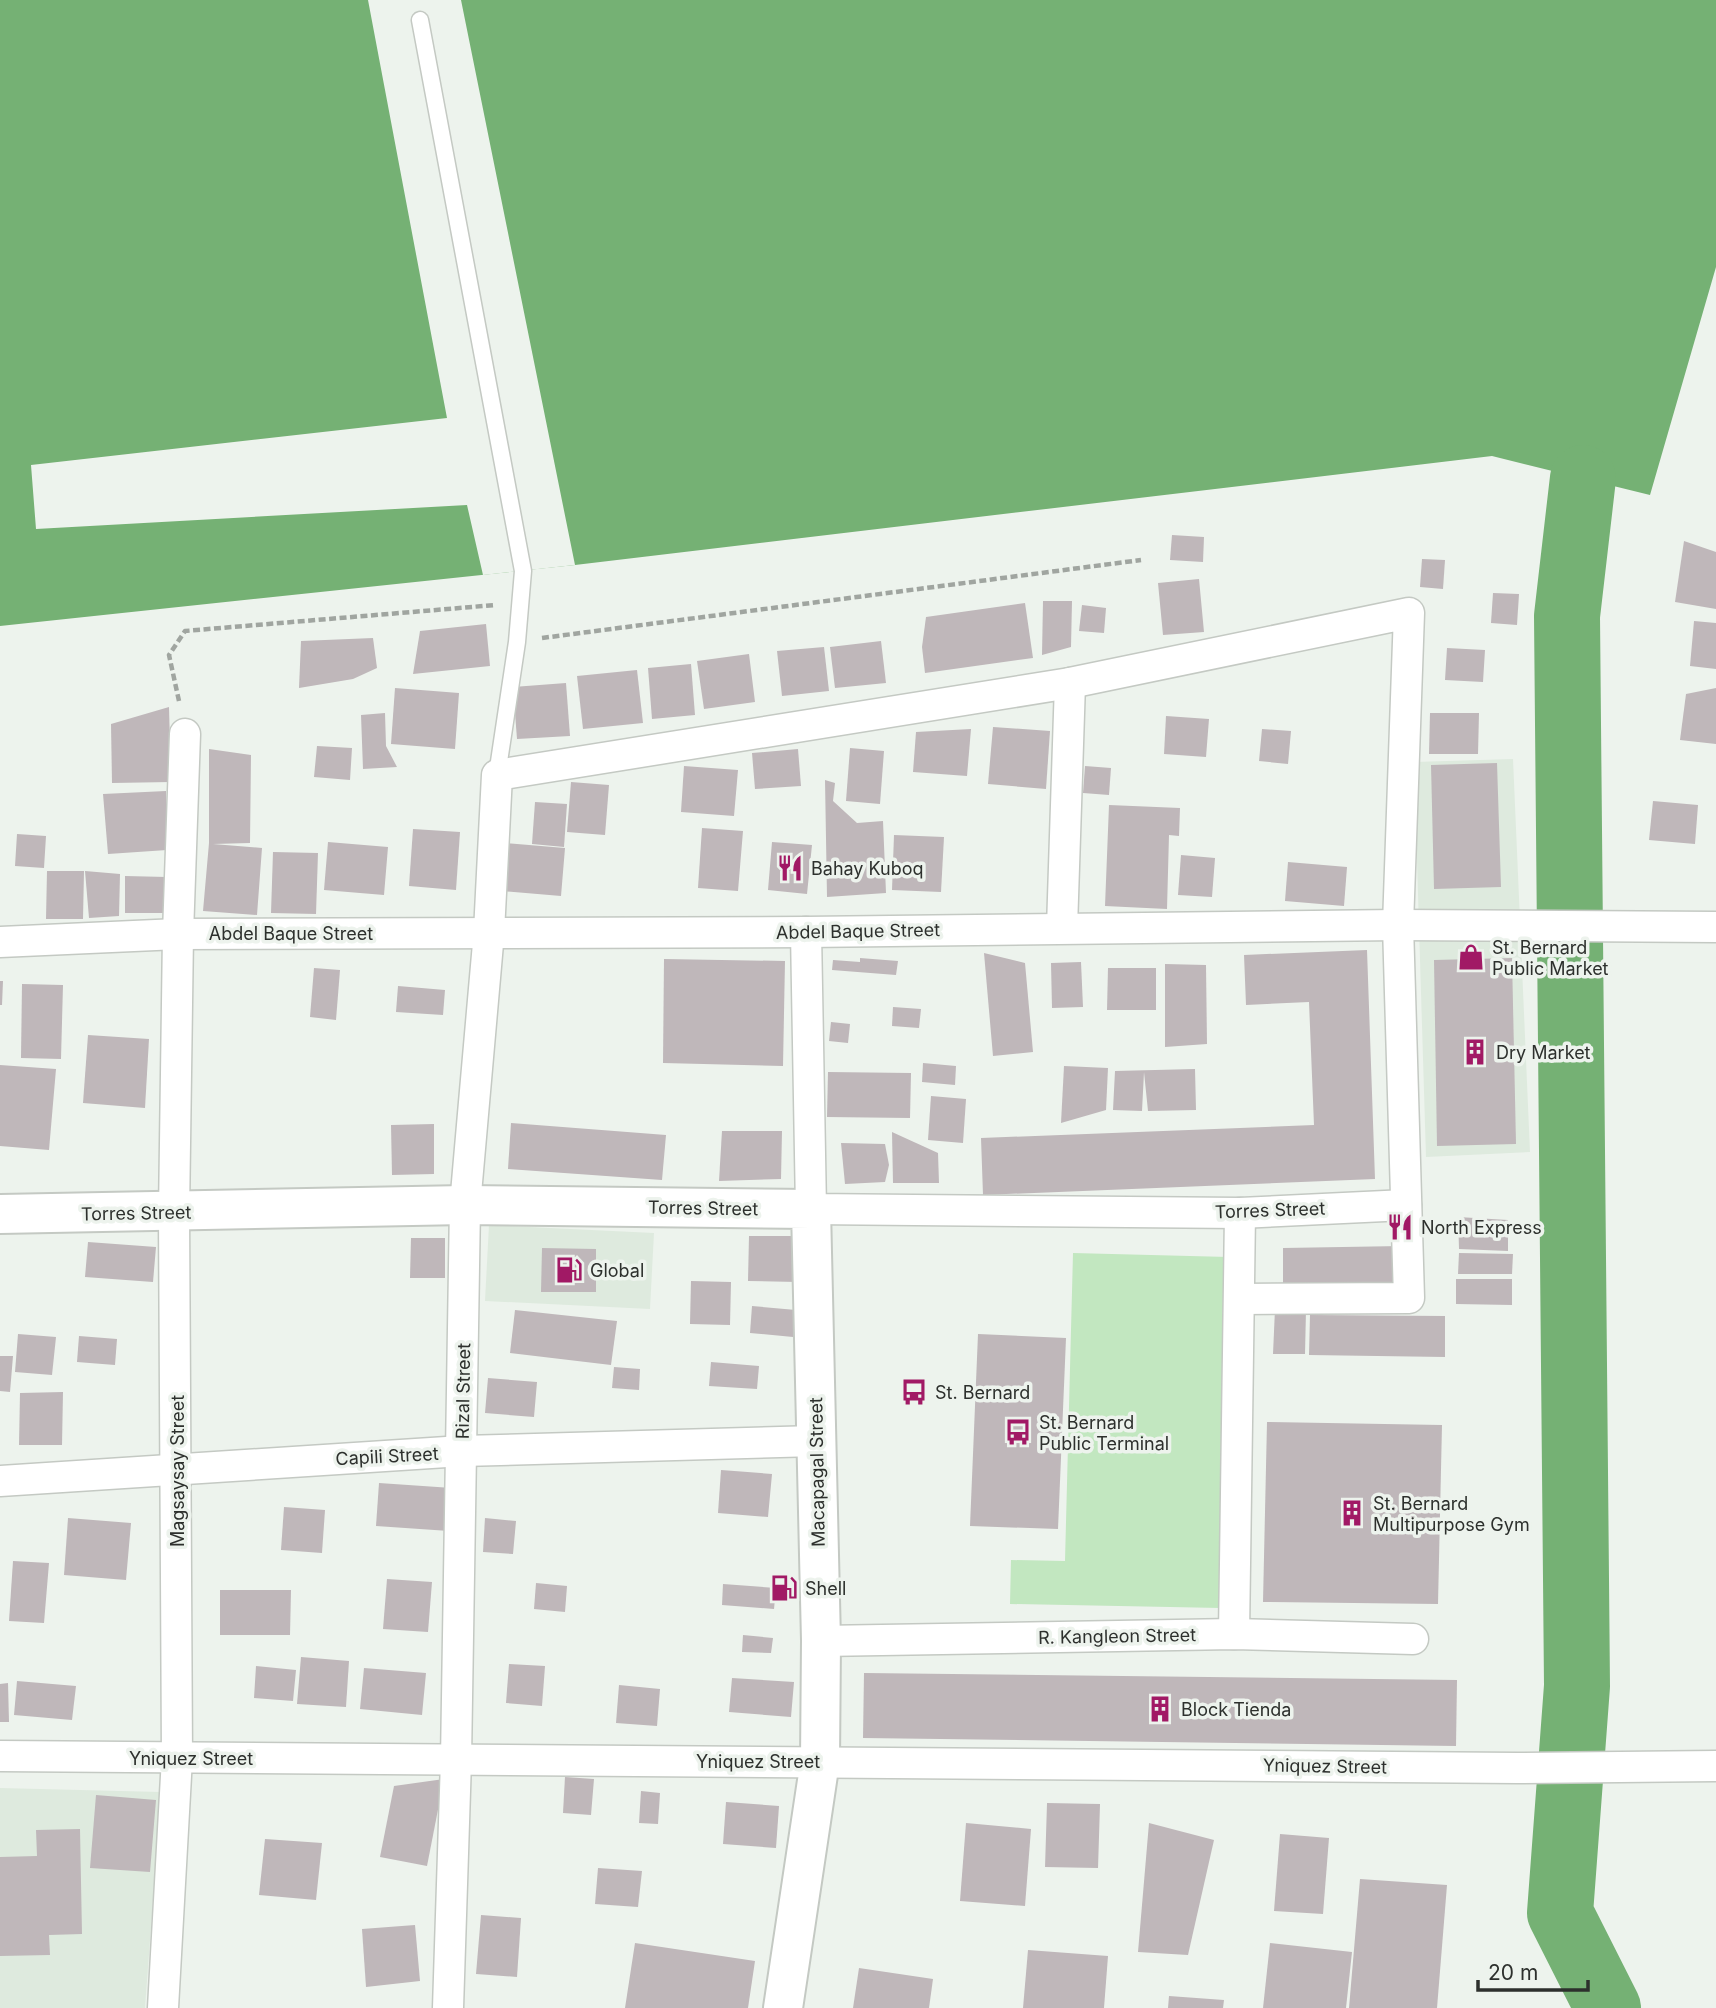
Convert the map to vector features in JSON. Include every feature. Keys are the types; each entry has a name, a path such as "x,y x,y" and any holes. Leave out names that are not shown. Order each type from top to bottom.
{"street":[{"path":"497,775 1070,683 1409,613 1398,925 1409,1298 1241,1299"},
{"path":"1062,929 1070,683"},
{"name":"Magsaysay Street","path":"163,2008 177,1758 178,1468 174,1213 178,934 186,734"},
{"name":"Rizal Street","path":"448,2008 456,1760 465,1205 489,932 497,775"},
{"name":"Abdel Baque Street","path":"0,942 178,934 806,932 1398,925 1527,928 1716,927"},
{"name":"Macapagal Street","path":"783,2008 820,1761 821,1641 806,932"},
{"name":"Torres Street","path":"0,1214 174,1213 465,1205 1240,1213 1406,1205"},
{"path":"1234,1634 1241,1299 1240,1213"},
{"name":"Capili Street","path":"0,1481 462,1451 816,1441"},
{"name":"R. Kangleon Street","path":"821,1641 1234,1634 1413,1639"},
{"name":"Yniquez Street","path":"0,1756 1517,1769 1716,1766"}],"lane":[{"path":"420,20 523,570 517,642 497,775"}],"path":[{"path":"517,642 1141,560"},
{"path":"186,734 169,655 185,631 520,603"}],"shaded area":[{"path":"0,0 1716,0 1716,267 1650,495 1492,456 575,565 0,626"},
{"name":"St. Bernard Public Market","path":"1513,759 1530,1152 1426,1157 1414,762"},
{"path":"489,1225 654,1233 650,1309 485,1301"},
{"path":"1073,1253 1229,1257 1221,1608 1010,1604 1011,1560 1065,1561"},
{"path":"0,1788 161,1792 145,2008 0,2008"}],"pier":[{"path":"368,0 461,0 575,565 483,575 467,505 36,529 31,465 447,418"}],"building":[{"path":"1172,535 1204,537 1203,562 1170,560"},
{"path":"1684,541 1716,552 1716,609 1675,602"},
{"path":"1422,559 1445,560 1443,589 1420,587"},
{"path":"1199,579 1204,632 1163,635 1158,583"},
{"path":"1493,593 1519,594 1517,625 1491,623"},
{"path":"1043,601 1072,601 1071,647 1042,655"},
{"path":"1025,603 1033,658 925,673 922,647 926,617"},
{"path":"1082,605 1106,608 1104,633 1079,631"},
{"path":"1694,621 1716,623 1716,669 1690,666"},
{"path":"486,624 490,666 413,674 420,631"},
{"path":"373,638 377,668 353,679 299,688 301,641"},
{"path":"881,641 886,683 835,688 830,647"},
{"path":"824,647 829,691 782,696 777,651"},
{"path":"1447,648 1485,650 1483,682 1445,680"},
{"path":"749,654 755,702 704,709 697,661"},
{"path":"691,664 695,715 652,719 648,668"},
{"path":"637,670 643,723 583,729 577,676"},
{"path":"566,683 570,736 517,739 513,687"},
{"path":"395,688 459,693 455,749 391,744"},
{"path":"1716,688 1716,744 1680,740 1686,694"},
{"path":"169,707 171,782 112,783 111,724"},
{"path":"385,713 386,746 397,767 363,769 361,715"},
{"path":"1430,713 1479,713 1478,754 1429,754"},
{"path":"1166,716 1209,719 1206,757 1164,754"},
{"path":"993,727 1050,731 1046,789 988,784"},
{"path":"971,729 967,776 913,772 916,732"},
{"path":"1262,729 1291,731 1288,764 1259,761"},
{"path":"317,746 352,748 350,780 314,777"},
{"path":"850,748 884,751 880,804 846,801"},
{"path":"209,749 251,755 250,843 213,844 262,848 257,915 203,911 209,843"},
{"path":"798,749 801,786 755,789 752,753"},
{"path":"1497,763 1501,887 1434,889 1431,765"},
{"path":"684,766 738,770 734,816 681,812"},
{"path":"1085,766 1111,768 1109,795 1083,793"},
{"path":"825,780 835,783 833,801 857,823 883,821 886,893 827,897"},
{"path":"571,782 609,785 605,835 567,832"},
{"path":"166,791 167,850 108,854 103,794"},
{"path":"1653,801 1698,805 1695,844 1649,840"},
{"path":"535,802 567,804 564,847 532,844"},
{"path":"1109,805 1180,808 1179,836 1169,835 1167,909 1105,906"},
{"path":"702,828 743,831 738,891 698,888"},
{"path":"413,829 460,832 456,890 409,886"},
{"path":"17,834 46,836 44,868 15,866"},
{"path":"894,835 944,837 941,892 892,890"},
{"path":"328,842 388,847 384,895 324,890"},
{"name":"Bahay Kuboq","path":"772,842 812,845 807,894 768,890"},
{"path":"505,843 565,848 561,896 501,891"},
{"path":"273,852 318,853 316,914 271,913"},
{"path":"1181,855 1215,858 1212,897 1178,895"},
{"path":"1288,862 1347,867 1344,906 1285,901"},
{"path":"47,871 84,871 83,919 46,919"},
{"path":"85,871 120,874 119,916 89,918"},
{"path":"125,876 167,877 166,913 125,913"},
{"path":"1367,950 1375,1179 983,1195 981,1138 1314,1125 1309,1002 1246,1005 1244,955"},
{"path":"984,953 1025,963 1033,1052 993,1056"},
{"path":"860,958 898,961 896,975 832,970 833,960 860,962"},
{"name":"Dry Market","path":"1512,958 1516,1144 1437,1146 1434,960"},
{"path":"664,959 785,961 783,1066 663,1063"},
{"path":"1081,962 1083,1007 1052,1008 1051,963"},
{"path":"1165,964 1206,965 1207,1044 1165,1047"},
{"path":"314,968 340,970 336,1020 310,1017"},
{"path":"1108,968 1156,968 1156,1010 1107,1010"},
{"path":"0,981 3,981 2,1005 0,1005"},
{"path":"22,984 63,985 61,1059 21,1058"},
{"path":"398,986 445,990 443,1015 396,1012"},
{"path":"893,1007 921,1009 919,1028 892,1026"},
{"path":"831,1022 850,1024 848,1043 829,1041"},
{"path":"88,1035 149,1039 145,1108 83,1103"},
{"path":"923,1063 956,1066 955,1085 922,1082"},
{"path":"0,1065 56,1069 49,1150 0,1146"},
{"path":"1064,1066 1108,1068 1106,1110 1061,1123"},
{"path":"1195,1069 1196,1110 1148,1111 1144,1072 1142,1111 1113,1110 1115,1071"},
{"path":"828,1072 911,1073 910,1118 827,1117"},
{"path":"931,1096 966,1099 963,1143 928,1140"},
{"path":"511,1123 666,1135 662,1180 508,1169"},
{"path":"434,1124 434,1174 392,1175 391,1125"},
{"path":"722,1131 782,1131 781,1179 719,1181"},
{"path":"892,1132 938,1153 939,1183 893,1183"},
{"path":"841,1143 885,1144 889,1165 885,1182 845,1184"},
{"path":"1458,1217 1508,1220 1508,1251 1459,1249"},
{"path":"749,1236 799,1236 798,1282 748,1281"},
{"path":"411,1238 445,1238 445,1278 410,1278"},
{"path":"88,1242 156,1247 153,1282 85,1277"},
{"path":"1402,1246 1402,1289 1283,1291 1283,1248"},
{"name":"Global","path":"542,1248 596,1249 596,1292 541,1292"},
{"path":"1459,1253 1513,1254 1512,1274 1458,1274"},
{"path":"1456,1279 1512,1279 1512,1305 1456,1304"},
{"path":"691,1281 731,1282 730,1325 690,1324"},
{"path":"752,1306 796,1310 793,1337 750,1333"},
{"path":"1275,1309 1306,1310 1305,1354 1273,1354"},
{"path":"515,1310 617,1321 611,1365 510,1353"},
{"path":"1310,1315 1445,1316 1445,1357 1309,1355"},
{"path":"18,1334 56,1337 52,1375 15,1372"},
{"name":"St. Bernard Public Terminal","path":"978,1334 1066,1338 1058,1529 970,1526"},
{"path":"79,1336 117,1339 115,1365 77,1362"},
{"path":"0,1356 13,1356 10,1392 0,1391"},
{"path":"711,1362 759,1366 757,1389 709,1386"},
{"path":"614,1367 640,1369 639,1390 612,1388"},
{"path":"488,1378 537,1382 534,1417 485,1413"},
{"path":"63,1392 62,1445 19,1445 20,1393"},
{"name":"St. Bernard Multipurpose Gym","path":"1267,1422 1442,1425 1438,1604 1263,1602"},
{"path":"721,1470 772,1474 768,1517 718,1513"},
{"path":"379,1483 452,1488 449,1531 376,1526"},
{"path":"284,1507 325,1510 322,1553 281,1550"},
{"path":"68,1518 131,1523 126,1580 64,1575"},
{"path":"485,1518 516,1521 513,1554 483,1552"},
{"path":"13,1561 49,1563 44,1623 9,1621"},
{"path":"387,1579 432,1582 428,1632 383,1629"},
{"path":"536,1583 567,1586 565,1612 534,1609"},
{"path":"723,1584 776,1588 774,1609 722,1605"},
{"path":"220,1590 291,1590 290,1635 220,1635"},
{"path":"743,1635 773,1638 771,1653 742,1652"},
{"path":"301,1657 349,1661 346,1707 297,1704"},
{"path":"509,1664 545,1666 542,1706 506,1703"},
{"path":"256,1666 296,1670 293,1701 254,1698"},
{"path":"364,1668 426,1673 422,1715 360,1709"},
{"name":"Block Tienda","path":"864,1673 1457,1680 1456,1746 863,1738"},
{"path":"732,1678 794,1682 791,1717 729,1712"},
{"path":"17,1681 76,1686 72,1720 14,1715"},
{"path":"8,1683 9,1722 0,1722 0,1684"},
{"path":"619,1685 660,1689 657,1726 616,1723"},
{"path":"565,1777 594,1779 591,1815 563,1813"},
{"path":"444,1779 427,1866 380,1857 394,1786"},
{"path":"641,1791 660,1793 658,1824 639,1823"},
{"path":"96,1795 156,1800 150,1872 90,1868"},
{"path":"726,1802 779,1806 776,1848 723,1844"},
{"path":"1047,1803 1100,1804 1098,1868 1045,1867"},
{"path":"966,1823 1031,1829 1025,1906 960,1901"},
{"path":"1149,1823 1214,1840 1188,1955 1138,1952"},
{"path":"80,1829 82,1934 49,1935 50,1955 0,1956 0,1857 37,1856 36,1830"},
{"path":"1280,1834 1329,1838 1323,1914 1274,1911"},
{"path":"265,1839 322,1843 316,1900 259,1895"},
{"path":"598,1868 642,1871 638,1907 595,1904"},
{"path":"1360,1879 1447,1885 1437,2008 1349,2008"},
{"path":"481,1915 521,1918 517,1977 476,1974"},
{"path":"415,1925 420,1981 366,1987 362,1929"},
{"path":"635,1943 755,1961 748,2008 625,2008"},
{"path":"1270,1943 1352,1952 1346,2008 1263,2008"},
{"path":"1028,1950 1108,1956 1104,2008 1023,2008"},
{"path":"859,1968 933,1979 929,2008 853,2008"},
{"path":"1169,1996 1224,2000 1223,2008 1168,2008"}],"waterway":[{"path":"1583,478 1567,616 1577,1686 1560,1913 1608,2008"}],"place":[{"name":"Bahay Kuboq","path":"790,868"},
{"name":"St. Bernard Public Market","path":"1471,957"},
{"name":"Dry Market","path":"1475,1052"},
{"name":"North Express","path":"1400,1227"},
{"name":"Global","path":"569,1270"},
{"name":"St. Bernard","path":"914,1392"},
{"name":"St. Bernard Public Terminal","path":"1018,1432"},
{"name":"St. Bernard Multipurpose Gym","path":"1352,1513"},
{"name":"Shell","path":"784,1588"},
{"name":"Block Tienda","path":"1160,1709"}]}
